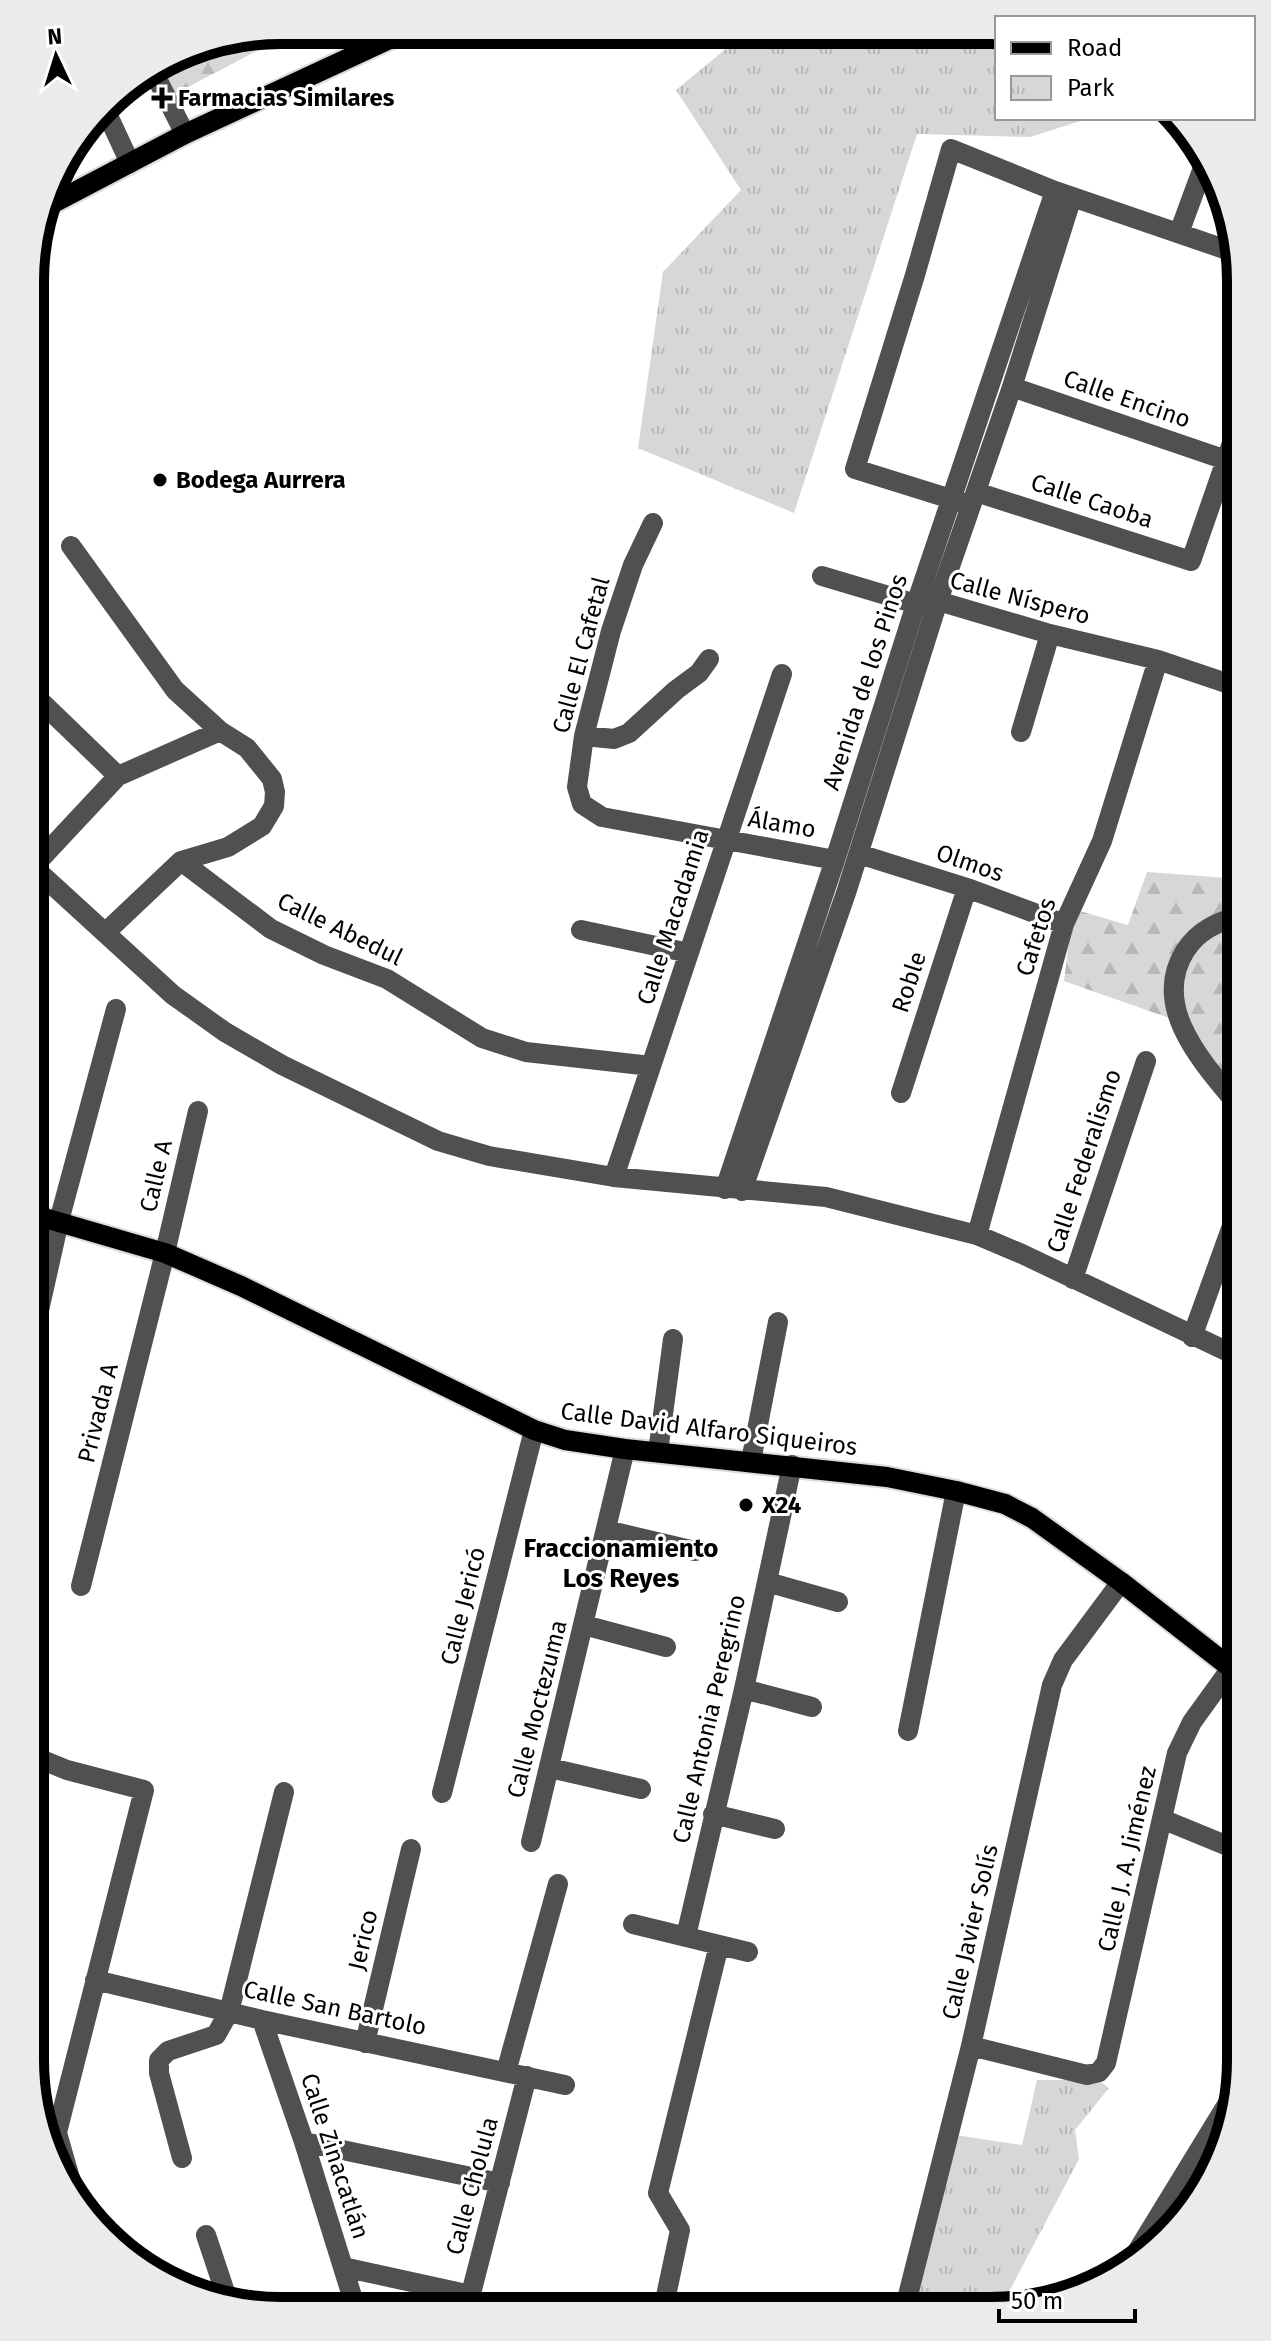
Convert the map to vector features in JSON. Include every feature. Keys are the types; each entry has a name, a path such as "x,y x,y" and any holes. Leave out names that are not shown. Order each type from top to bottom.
{"main road":[{"path":"60,195 379,44"},
{"name":"Calle David Alfaro Siqueiros","path":"44,1217 165,1253 241,1286 534,1430 565,1440 887,1477 1005,1504 1032,1518 1121,1582 1226,1666"}],"street":[{"path":"157,79 185,134"},
{"path":"109,119 130,163"},
{"name":"Calle Caoba","path":"1064,194 951,149 855,469 1191,561 1226,460"},
{"path":"1179,233 1201,173"},
{"path":"1064,194 1224,249"},
{"name":"Avenida de los Pinos","path":"734,1190 859,854 916,604 966,499 1012,387 1064,194"},
{"name":"Avenida de los Pinos","path":"734,1190 835,860 882,750 938,601 966,499 1064,194"},
{"name":"Calle Encino","path":"1012,387 1226,460"},
{"name":"Calle El Cafetal","path":"582,804 577,787 584,736 620,605 633,565 653,523"},
{"path":"71,546 175,690 220,731 247,748 272,779 275,792 274,806 262,826 228,847 181,861 106,932"},
{"name":"Calle Níspero","path":"822,576 916,604 938,601 1050,634 1158,660 1227,683"},
{"path":"1021,732 1050,634"},
{"path":"584,736 614,739 629,733 699,673 709,659"},
{"name":"Cafetos","path":"977,1235 1064,924 1102,841 1158,660"},
{"name":"Calle Macadamia","path":"614,1177 782,674"},
{"path":"44,705 118,776"},
{"path":"44,855 118,776 220,731"},
{"name":"Álamo","path":"582,804 602,817 835,860"},
{"name":"Olmos","path":"859,854 967,888 1064,924"},
{"name":"Calle Abedul","path":"181,861 271,929 324,955 387,979 482,1038 526,1052 651,1066"},
{"path":"44,878 173,995 225,1032 311,1079 438,1141 489,1156 614,1177 826,1197 977,1235 1226,1352"},
{"path":"826,887 846,893"},
{"name":"Roble","path":"901,1093 967,888"},
{"path":"1227,921 1212,925 1192,940 1178,963 1173,991 1180,1025 1196,1054 1227,1091"},
{"path":"581,930 689,953"},
{"path":"44,1288 116,1009"},
{"name":"Calle Federalismo","path":"1073,1279 1146,1061"},
{"name":"Calle A","path":"165,1253 198,1111"},
{"path":"1192,1337 1226,1241"},
{"name":"Privada A","path":"81,1586 165,1253"},
{"path":"751,1461 778,1322"},
{"path":"658,1452 673,1339"},
{"name":"Calle Jericó","path":"442,1793 534,1430"},
{"name":"Calle Moctezuma","path":"531,1842 625,1449"},
{"name":"Calle Antonia Peregrino","path":"686,1936 792,1465"},
{"path":"908,1731 956,1491"},
{"path":"606,1530 695,1551"},
{"path":"767,1582 838,1602"},
{"name":"Calle Javier Solís","path":"908,2297 971,2046 1052,1685 1063,1660 1121,1582"},
{"path":"584,1625 666,1647"},
{"name":"Calle J. A. Jiménez","path":"971,2046 1087,2075 1099,2072 1106,2063 1177,1753 1192,1722 1226,1686"},
{"path":"744,1689 812,1707"},
{"path":"44,1761 144,1790 57,2133 61,2145"},
{"path":"550,1768 641,1789"},
{"path":"182,2158 159,2073 159,2060 168,2051 216,2035 229,2012 284,1792"},
{"path":"713,1814 775,1829"},
{"path":"1162,1819 1226,1845"},
{"name":"Jerico","path":"365,2043 411,1849"},
{"path":"506,2072 558,1884"},
{"path":"633,1924 748,1952"},
{"path":"666,2297 680,2230 658,2193 719,1945"},
{"name":"Calle San Bartolo","path":"95,1980 262,2020 565,2085"},
{"name":"Calle Zinacatlán","path":"262,2020 352,2297"},
{"name":"Calle Cholula","path":"470,2297 527,2076"},
{"path":"1163,2222 1219,2117"},
{"path":"304,2142 500,2183"},
{"path":"1204,2142 1210,2146"},
{"path":"206,2235 224,2290"},
{"path":"343,2267 451,2297"}],"green space":[{"path":"732,44 995,44 995,120 1084,120 1030,137 917,134 794,513 638,448 663,272 741,190 676,90"},
{"path":"268,45 173,95 162,76 176,68 219,52"},
{"path":"1147,872 1227,878 1227,1086 1172,1019 1064,981 1073,909 1128,925"},
{"path":"1037,2080 1098,2080 1109,2088 1075,2130 1079,2159 1007,2296 908,2297 955,2135 1022,2145"}],"place":[{"name":"Farmacias Similares","path":"162,98"},
{"name":"Bodega Aurrera","path":"160,480"},
{"name":"X24","path":"746,1505"}],"district":[{"name":"Fraccionamiento Los Reyes","path":"621,1563"}]}
